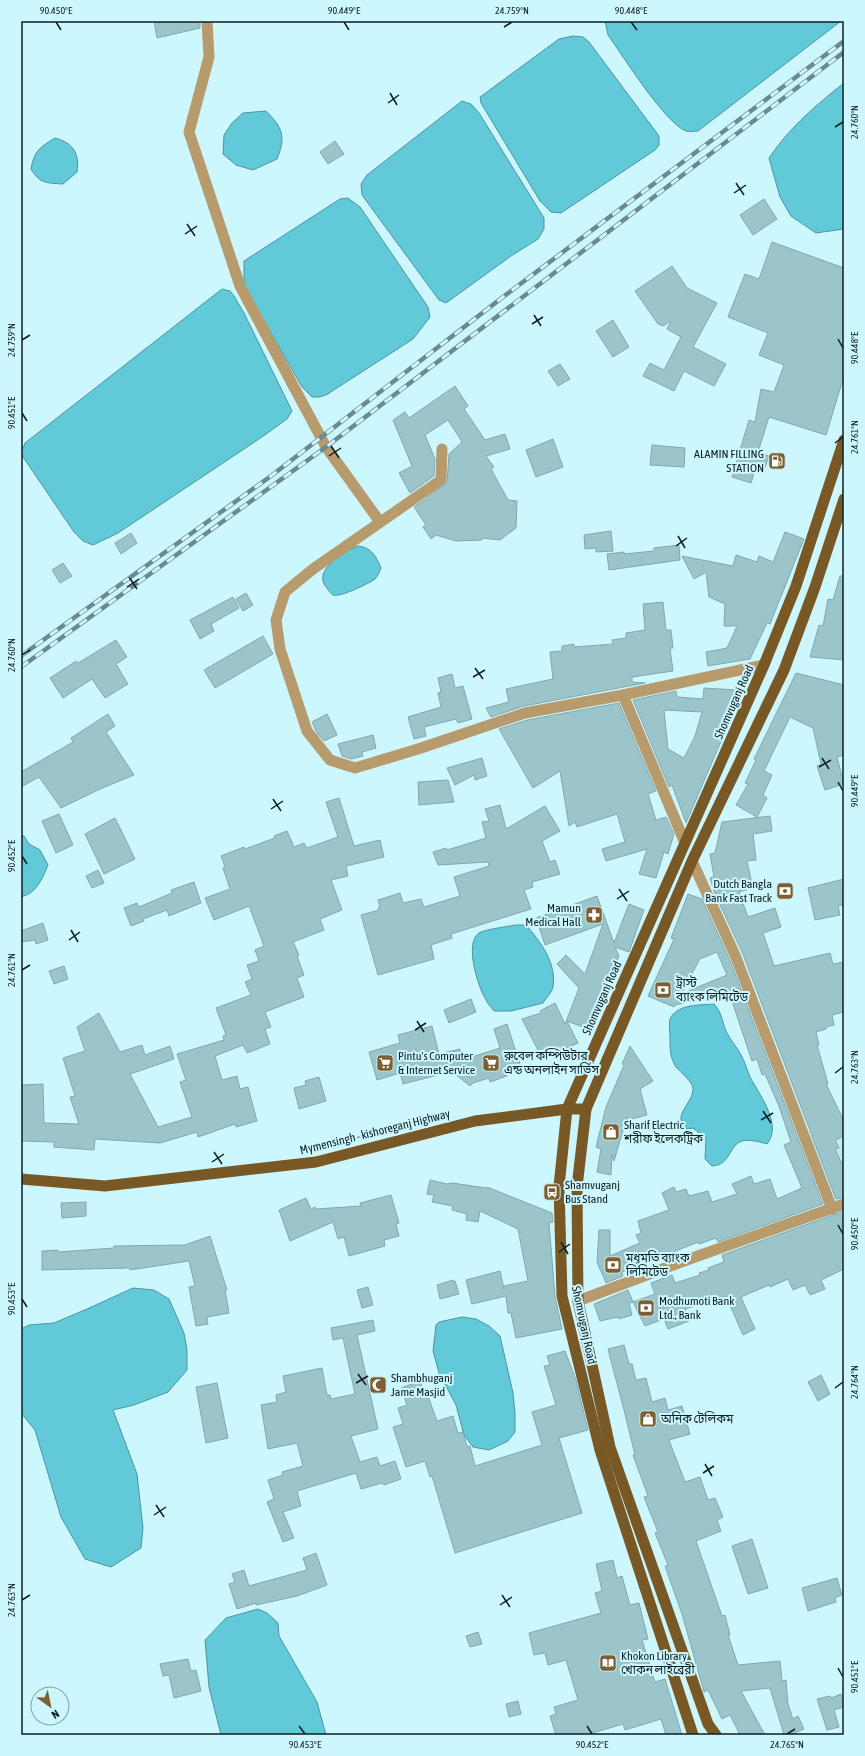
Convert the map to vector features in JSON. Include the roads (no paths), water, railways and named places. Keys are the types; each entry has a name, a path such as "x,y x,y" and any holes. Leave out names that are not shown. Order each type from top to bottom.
{"main road":[{"name":"Shomvuganj Road","path":"693,1735 674,1681 600,1450 562,1296 559,1186 567,1109 764,665 796,586 844,440"},
{"name":"Shomvuganj Road","path":"716,1735 708,1724 610,1447 578,1301 578,1187 586,1109 692,861 784,670 815,587 844,499"},
{"path":"567,1109 586,1109"},
{"name":"Mymensingh - kishoreganj Highway","path":"21,1179 105,1186 316,1162 475,1121 567,1109"}],"street":[{"path":"207,21 209,57 189,132 240,286 326,447 380,522"},
{"path":"442,449 441,480 313,568 285,592 276,620 280,649 307,731 330,760 355,768 418,750 525,713 623,695 764,665"},
{"path":"623,695 685,843"},
{"path":"692,861 735,955 832,1209"},
{"path":"578,1301 681,1262 844,1204"}],"water":[{"path":"605,21 841,21 698,131 686,131 667,116 656,103 608,35"},
{"path":"573,36 583,37 589,42 659,136 659,145 655,150 561,213 551,212 540,201 481,103 480,97 559,39"},
{"path":"844,83 844,229 816,233 791,216 780,197 769,158 794,127"},
{"path":"462,101 471,104 479,113 544,218 544,229 538,239 511,256 446,303 439,300 362,195 361,184 367,175"},
{"path":"266,111 272,117 281,133 282,139 277,159 253,170 236,165 223,154 224,135 232,123 243,113"},
{"path":"55,138 71,146 77,159 77,172 63,184 44,182 34,174 31,169 38,150"},
{"path":"348,198 360,207 428,307 430,317 413,339 326,395 312,397 302,387 249,295 244,284 244,261 340,199"},
{"path":"222,289 230,291 244,313 292,411 287,419 259,439 118,533 93,545 83,541 74,532 21,454 25,443"},
{"path":"358,546 370,550 375,556 381,568 378,575 372,581 354,590 333,595 323,582 323,575 326,569 331,562 345,552"},
{"path":"21,835 24,836 29,844 40,850 48,865 35,889 27,895 21,897"},
{"path":"515,925 526,925 542,945 550,961 554,978 553,987 543,1003 511,1011 494,1011 482,992 476,975 472,955 473,946 475,938 479,933 491,929"},
{"path":"714,1004 717,1007 728,1034 745,1063 750,1077 764,1101 771,1119 772,1128 771,1136 767,1144 745,1140 742,1141 734,1146 723,1162 712,1166 705,1159 706,1138 693,1128 687,1129 682,1124 682,1114 690,1099 693,1088 676,1067 671,1057 669,1024 671,1017 685,1007"},
{"path":"133,1288 154,1290 169,1299 184,1333 187,1350 187,1370 168,1392 134,1405 113,1410 137,1474 143,1528 141,1548 111,1567 85,1559 61,1517 35,1430 21,1413 21,1329 29,1325 54,1323"},
{"path":"462,1317 476,1319 489,1326 500,1336 513,1393 515,1432 508,1441 489,1450 473,1447 464,1435 456,1405 439,1373 433,1351 436,1325 439,1322"},
{"path":"258,1609 267,1613 278,1623 279,1636 317,1702 326,1735 221,1735 209,1687 205,1640 226,1618"}],"railway":[{"path":"21,656 271,476 503,297 844,41"},
{"path":"21,667 326,447 844,52"}],"place":[{"name":"ALAMIN FILLING STATION","path":"777,461"},
{"name":"Dutch Bangla Bank Fast Track","path":"785,891"},
{"name":"Mamun Medical Hall","path":"594,915"},
{"name":"ট্রাস্ট ব্যাংক লিমিটেড","path":"663,990"},
{"name":"Pintu's Computer & Internet Service","path":"385,1063"},
{"name":"রুবেল কম্পিউটার এন্ড অনলাইন সার্ভিস","path":"491,1063"},
{"name":"Sharif Electric শরীফ ইলেকট্রিক","path":"611,1132"},
{"name":"Shamvuganj Bus Stand","path":"552,1192"},
{"name":"মধুমতি ব্যাংক লিমিটেড","path":"613,1265"},
{"name":"Modhumoti Bank Ltd., Bank","path":"646,1308"},
{"name":"Shambhuganj Jame Masjid","path":"378,1385"},
{"name":"অনিক টেলিকম","path":"648,1419"},
{"name":"Khokon Library খোকন লাইব্রেরী","path":"608,1663"}]}
